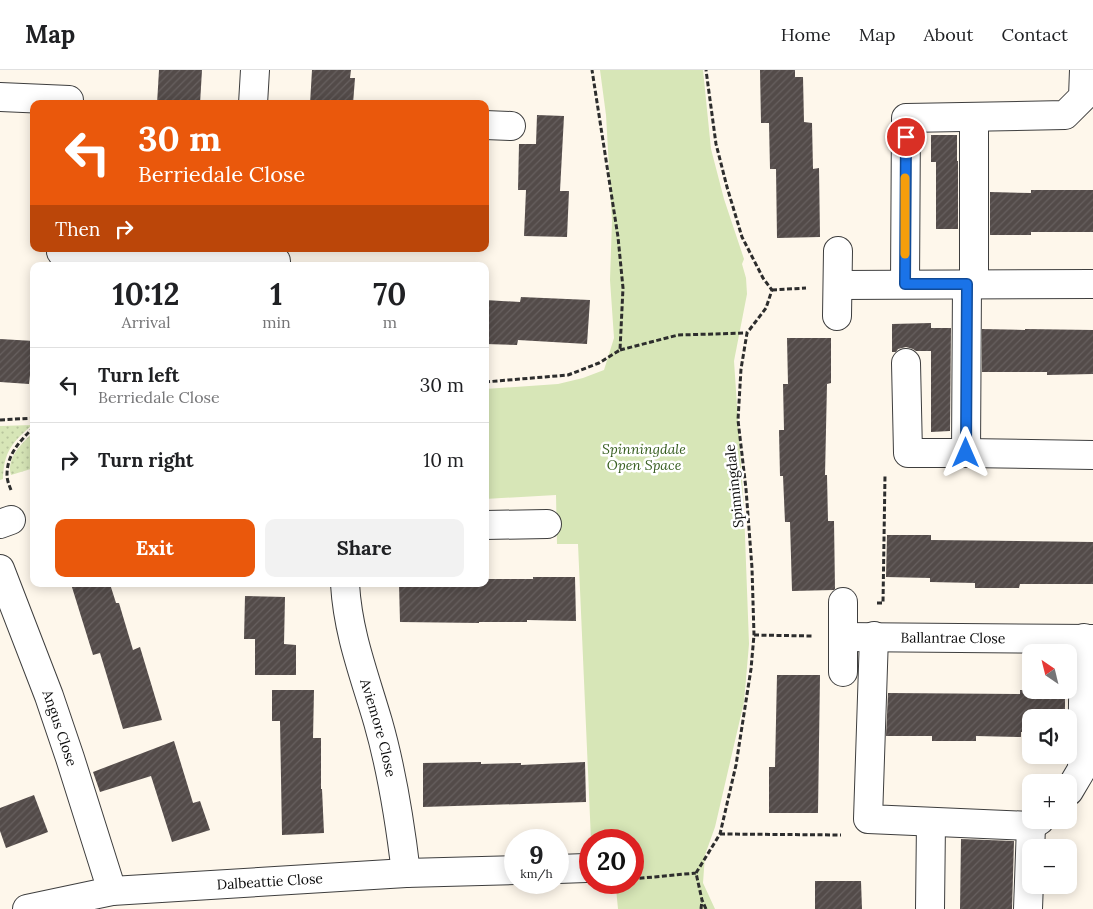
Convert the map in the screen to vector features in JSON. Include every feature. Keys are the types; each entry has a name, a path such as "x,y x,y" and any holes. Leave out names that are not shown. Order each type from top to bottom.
{"street":[{"path":"253,100 255,70"},
{"path":"905,284 906,118 1065,115 1082,97 1084,70"},
{"path":"0,97 69,100"},
{"path":"966,453 974,117"},
{"path":"838,251 838,316"},
{"path":"61,252 212,259 243,254 276,262"},
{"path":"838,285 1093,284"},
{"path":"906,364 908,453 1093,455"},
{"path":"489,525 547,524"},
{"name":"Angus Close","path":"0,569 49,696 112,891"},
{"name":"Aviemore Close","path":"344,587 352,637 378,721 390,770 406,873"},
{"path":"843,602 843,672"},
{"path":"874,636 868,819 1022,823"},
{"name":"Ballantrae Close","path":"843,637 1088,638"},
{"path":"1077,777 1082,769 1088,638"},
{"path":"930,909 931,822"},
{"path":"1028,909 1035,829"},
{"name":"Dalbeattie Close","path":"27,909 112,891 406,873 504,870"}],"path":[{"path":"592,70 623,288 620,350"},
{"name":"Spinningdale","path":"696,873 720,834 736,765 751,669 754,635 752,568 738,420 741,369 747,333 766,308 772,290 763,278 742,237 727,187 716,144 706,70"},
{"path":"489,382 568,375 599,363 620,350 678,335 747,333"},
{"path":"0,420 30,418"},
{"path":"8,514 6,476 9,460 14,448 30,431"},
{"path":"843,602 883,603 886,470 908,453"},
{"path":"754,635 843,637"},
{"path":"720,834 865,835 868,819"},
{"path":"644,879 696,873 706,909"},
{"path":"701,909 702,900"}],"green space":[{"name":"Spinningdale Open Space","path":"600,70 703,70 711,149 724,199 744,259 742,264 746,278 747,294 734,361 744,509 749,644 744,702 715,827 705,855 703,883 715,909 618,909 617,894 644,894 644,829 591,829 578,544 557,544 556,495 489,499 489,389 558,384 583,378 604,370 614,338 610,280 612,221 606,115"},
{"path":"30,425 10,448 5,461 3,479 0,480 0,426"},
{"path":"30,436 30,469 11,475 11,463 20,446"}],"building":[{"path":"159,70 202,70 200,100 157,100"},
{"path":"312,70 351,70 350,78 355,78 353,100 310,100"},
{"path":"760,70 795,70 795,77 803,77 804,122 812,123 813,169 819,168 820,237 777,238 776,169 770,169 769,123 761,123"},
{"path":"537,115 564,116 560,191 569,191 567,237 524,236 526,190 518,190 519,144 536,144"},
{"path":"931,135 957,135 958,229 936,229 936,162 931,162"},
{"path":"1031,190 1093,190 1093,232 1031,232 1031,235 990,235 990,192 1031,193"},
{"path":"521,297 590,300 587,344 518,340 517,345 489,344 489,300 520,302"},
{"path":"931,323 931,328 951,328 950,431 931,432 931,351 916,351 906,347 892,352 892,324"},
{"path":"982,329 1093,330 1093,374 1047,375 1047,372 982,372"},
{"path":"787,338 831,338 831,383 827,384 825,475 827,475 828,521 834,521 834,590 792,591 790,522 785,522 783,476 780,476 779,430 784,430 783,384 788,384"},
{"path":"0,339 30,341 29,384 0,382"},
{"path":"887,535 931,535 931,540 1093,542 1093,584 1020,584 1019,588 975,588 975,583 930,582 930,578 886,577"},
{"path":"533,577 575,577 576,621 400,622 399,587 489,587 489,579 533,579"},
{"path":"72,587 111,587 116,603 119,603 133,650 140,647 162,720 123,729 100,653 93,655"},
{"path":"245,596 285,597 284,644 296,645 296,675 255,675 255,639 244,639"},
{"path":"777,675 820,675 818,813 769,813 769,767 775,767"},
{"path":"272,690 314,690 313,738 321,738 321,789 324,833 282,835 280,721 272,721"},
{"path":"1020,690 1022,690 1022,699 1065,699 1065,709 1022,709 1021,737 976,736 976,741 932,741 932,736 886,736 888,693 1020,694"},
{"path":"174,741 193,803 200,801 210,830 172,842 151,776 100,792 93,772"},
{"path":"481,762 481,764 521,763 521,765 585,762 586,802 423,807 423,763"},
{"path":"34,795 48,832 6,848 0,831 0,808"},
{"path":"961,839 1014,841 1012,909 960,909"},
{"path":"815,881 861,881 862,909 815,909"}],"slow traffic":[{"path":"905,178 905,254"}],"route":[{"path":"906,137 905,284 967,284 966,453"}]}
